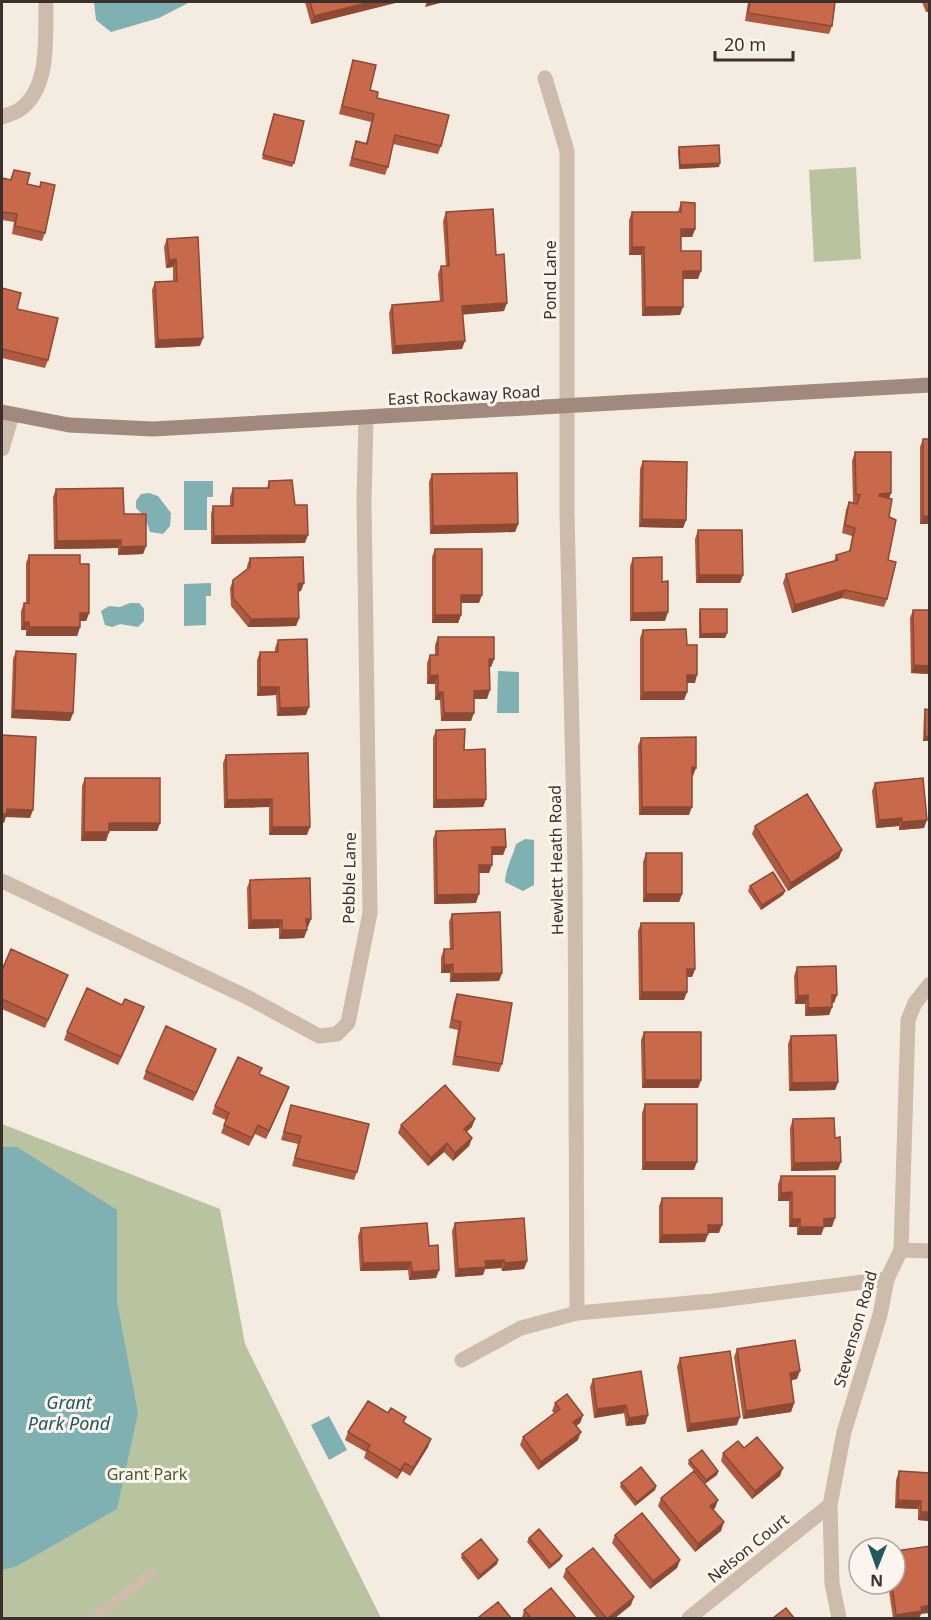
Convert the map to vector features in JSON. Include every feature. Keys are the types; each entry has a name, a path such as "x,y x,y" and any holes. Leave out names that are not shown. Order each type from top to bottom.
{"main road":[{"name":"East Rockaway Road","path":"7,413 69,425 153,429 569,408 930,386"}],"street":[{"path":"2,117 19,111 37,91 43,58 46,2"},
{"name":"Pond Lane","path":"545,78 567,152 569,408"},
{"name":"Hewlett Heath Road","path":"569,408 567,513 575,863 578,1313"},
{"path":"2,449 7,413"},
{"name":"Pebble Lane","path":"2,881 247,997 319,1036 337,1034 348,1023 370,913 364,502 366,418"},
{"name":"Stevenson Road","path":"839,1618 832,1583 830,1505 844,1432 880,1315 887,1279 901,1250 908,1020 915,1003 930,984"},
{"path":"901,1250 930,1251"},
{"path":"462,1360 521,1328 578,1313 713,1301 887,1279"},
{"name":"Nelson Court","path":"690,1618 830,1505"}],"lane":[{"path":"94,1618 152,1573"}],"green space":[{"path":"856,167 861,259 814,262 809,170"},
{"name":"Grant Park","path":"2,1124 220,1209 245,1344 381,1618 2,1618"}],"water":[{"path":"94,2 190,2 159,18 111,32 96,20"},
{"path":"184,481 213,481 213,497 207,497 207,530 184,530"},
{"path":"149,493 158,496 171,513 170,526 163,534 150,532 145,517 136,508 136,501 141,494"},
{"path":"211,583 211,596 206,596 206,625 184,626 184,584"},
{"path":"130,603 139,603 144,609 144,621 138,627 120,624 112,627 105,625 101,611 109,606 120,607"},
{"path":"498,671 519,672 519,713 497,713"},
{"path":"525,839 534,840 534,885 523,891 505,882 516,844"},
{"name":"Grant Park Pond","path":"2,1147 17,1147 117,1210 117,1302 138,1413 117,1509 17,1566 2,1570"},
{"path":"329,1416 347,1450 329,1460 311,1425"}],"building":[{"path":"310,2 370,2 314,16"},
{"path":"750,2 835,2 832,26 748,13"},
{"path":"353,60 376,65 370,90 378,92 377,98 449,115 441,146 395,135 388,167 352,158 356,141 367,144 374,114 342,106"},
{"path":"274,114 304,121 294,163 263,155"},
{"path":"719,145 720,163 680,165 679,147"},
{"path":"14,170 30,173 27,184 40,187 41,182 55,185 45,233 15,226 17,214 2,212 2,178 11,180"},
{"path":"681,202 695,203 695,229 681,229 681,251 701,251 701,271 683,271 683,307 645,307 644,247 632,247 632,212 681,212"},
{"path":"493,209 496,255 504,254 507,303 462,306 465,341 395,346 392,305 443,301 441,266 449,266 446,212"},
{"path":"198,237 203,338 158,340 155,282 177,281 176,259 169,260 167,239"},
{"path":"2,288 21,293 17,309 58,318 48,360 2,349"},
{"path":"923,439 930,439 930,516 923,516"},
{"path":"855,452 891,452 891,493 879,496 892,499 889,517 896,520 888,560 896,562 887,599 845,590 795,605 786,574 838,560 836,555 850,551 855,528 845,525 849,502 857,504 860,495 856,494"},
{"path":"643,461 687,462 686,520 642,519"},
{"path":"517,473 518,524 433,526 432,474"},
{"path":"292,480 295,505 307,505 308,535 214,536 213,506 233,506 233,488 269,488 269,481"},
{"path":"123,488 124,514 146,514 146,546 121,547 121,540 57,541 56,489"},
{"path":"698,530 742,530 743,575 699,575"},
{"path":"435,549 482,549 482,595 461,595 461,615 435,615"},
{"path":"29,555 80,555 80,564 89,564 89,613 80,613 80,627 29,627 29,622 24,622 24,603 29,603"},
{"path":"303,557 304,583 298,584 299,618 251,619 233,598 233,580 250,567 250,558"},
{"path":"662,557 662,582 668,581 668,612 633,613 633,558"},
{"path":"700,609 727,609 727,633 701,634"},
{"path":"913,610 930,610 930,666 914,665"},
{"path":"686,629 687,645 697,645 697,675 687,675 687,692 643,692 643,630"},
{"path":"438,637 494,637 494,659 489,659 490,690 474,691 474,713 444,713 443,692 438,692 438,675 430,676 430,655 438,655"},
{"path":"307,639 309,707 280,708 279,687 260,687 260,652 278,652 278,640"},
{"path":"16,651 76,654 73,713 14,710"},
{"path":"925,709 930,710 930,737 925,736"},
{"path":"465,729 464,750 485,749 486,799 436,800 436,730"},
{"path":"2,735 36,737 33,810 7,809 7,814 2,814"},
{"path":"696,737 696,768 692,767 692,807 642,807 641,738"},
{"path":"308,753 310,827 272,827 272,799 227,800 226,755"},
{"path":"85,778 160,778 160,823 109,823 109,832 84,832"},
{"path":"923,778 927,820 902,822 902,818 879,820 875,783"},
{"path":"807,794 842,850 791,883 755,826"},
{"path":"505,829 506,847 492,847 492,865 479,865 479,894 437,895 436,831"},
{"path":"646,853 682,853 682,894 646,894"},
{"path":"773,872 785,891 762,905 750,886"},
{"path":"310,878 311,919 306,919 307,930 282,930 282,920 251,920 250,880"},
{"path":"500,912 502,973 453,974 453,964 444,965 444,949 453,949 452,914"},
{"path":"641,923 694,923 695,969 687,969 687,992 642,992"},
{"path":"11,949 68,975 48,1020 2,999 2,970"},
{"path":"836,966 837,995 832,995 832,1007 808,1008 808,995 798,996 797,967"},
{"path":"87,988 122,1005 125,999 144,1007 121,1057 67,1032"},
{"path":"457,994 512,1003 502,1064 455,1056 461,1022 452,1020"},
{"path":"166,1026 216,1049 196,1093 146,1071"},
{"path":"644,1032 701,1032 701,1080 645,1080"},
{"path":"836,1035 838,1082 792,1083 791,1036"},
{"path":"238,1057 262,1068 259,1074 289,1087 269,1131 258,1125 252,1138 224,1125 229,1113 215,1106"},
{"path":"445,1085 475,1119 464,1129 472,1138 455,1153 447,1143 431,1158 401,1125"},
{"path":"645,1104 697,1104 697,1162 645,1162"},
{"path":"291,1105 369,1124 357,1172 295,1158 301,1136 284,1132"},
{"path":"834,1118 835,1138 840,1137 841,1162 794,1163 793,1119"},
{"path":"781,1176 835,1176 835,1218 824,1219 824,1227 800,1227 800,1219 792,1219 792,1192 781,1193"},
{"path":"662,1198 722,1198 722,1225 708,1225 708,1234 662,1235"},
{"path":"524,1218 527,1261 505,1263 504,1260 485,1261 486,1267 458,1269 455,1223"},
{"path":"427,1223 429,1246 438,1245 439,1270 412,1272 411,1262 363,1263 361,1228"},
{"path":"795,1340 800,1371 790,1373 794,1403 746,1411 737,1349"},
{"path":"730,1351 740,1417 690,1424 680,1358"},
{"path":"641,1371 648,1415 629,1418 626,1405 597,1409 593,1379"},
{"path":"567,1394 583,1415 573,1422 581,1432 541,1462 523,1437 560,1409 555,1403"},
{"path":"368,1401 388,1413 391,1408 406,1417 403,1422 431,1439 413,1468 405,1463 400,1470 367,1450 370,1445 348,1432"},
{"path":"757,1437 783,1468 755,1491 723,1453 738,1441 744,1448"},
{"path":"702,1450 718,1471 706,1480 689,1460"},
{"path":"641,1467 656,1486 637,1502 621,1483"},
{"path":"694,1471 718,1500 710,1506 724,1522 698,1544 661,1498"},
{"path":"899,1471 930,1473 930,1512 921,1512 921,1501 898,1500"},
{"path":"642,1513 680,1560 653,1581 615,1535"},
{"path":"539,1529 562,1556 551,1565 529,1538"},
{"path":"481,1539 498,1560 480,1575 462,1554"},
{"path":"930,1546 930,1605 921,1607 922,1611 896,1615 894,1596 907,1596 907,1549"},
{"path":"593,1548 634,1597 608,1618 566,1569"},
{"path":"551,1588 576,1618 531,1618 524,1610"},
{"path":"498,1602 511,1618 479,1617"},
{"path":"786,1608 794,1618 773,1618"}]}
